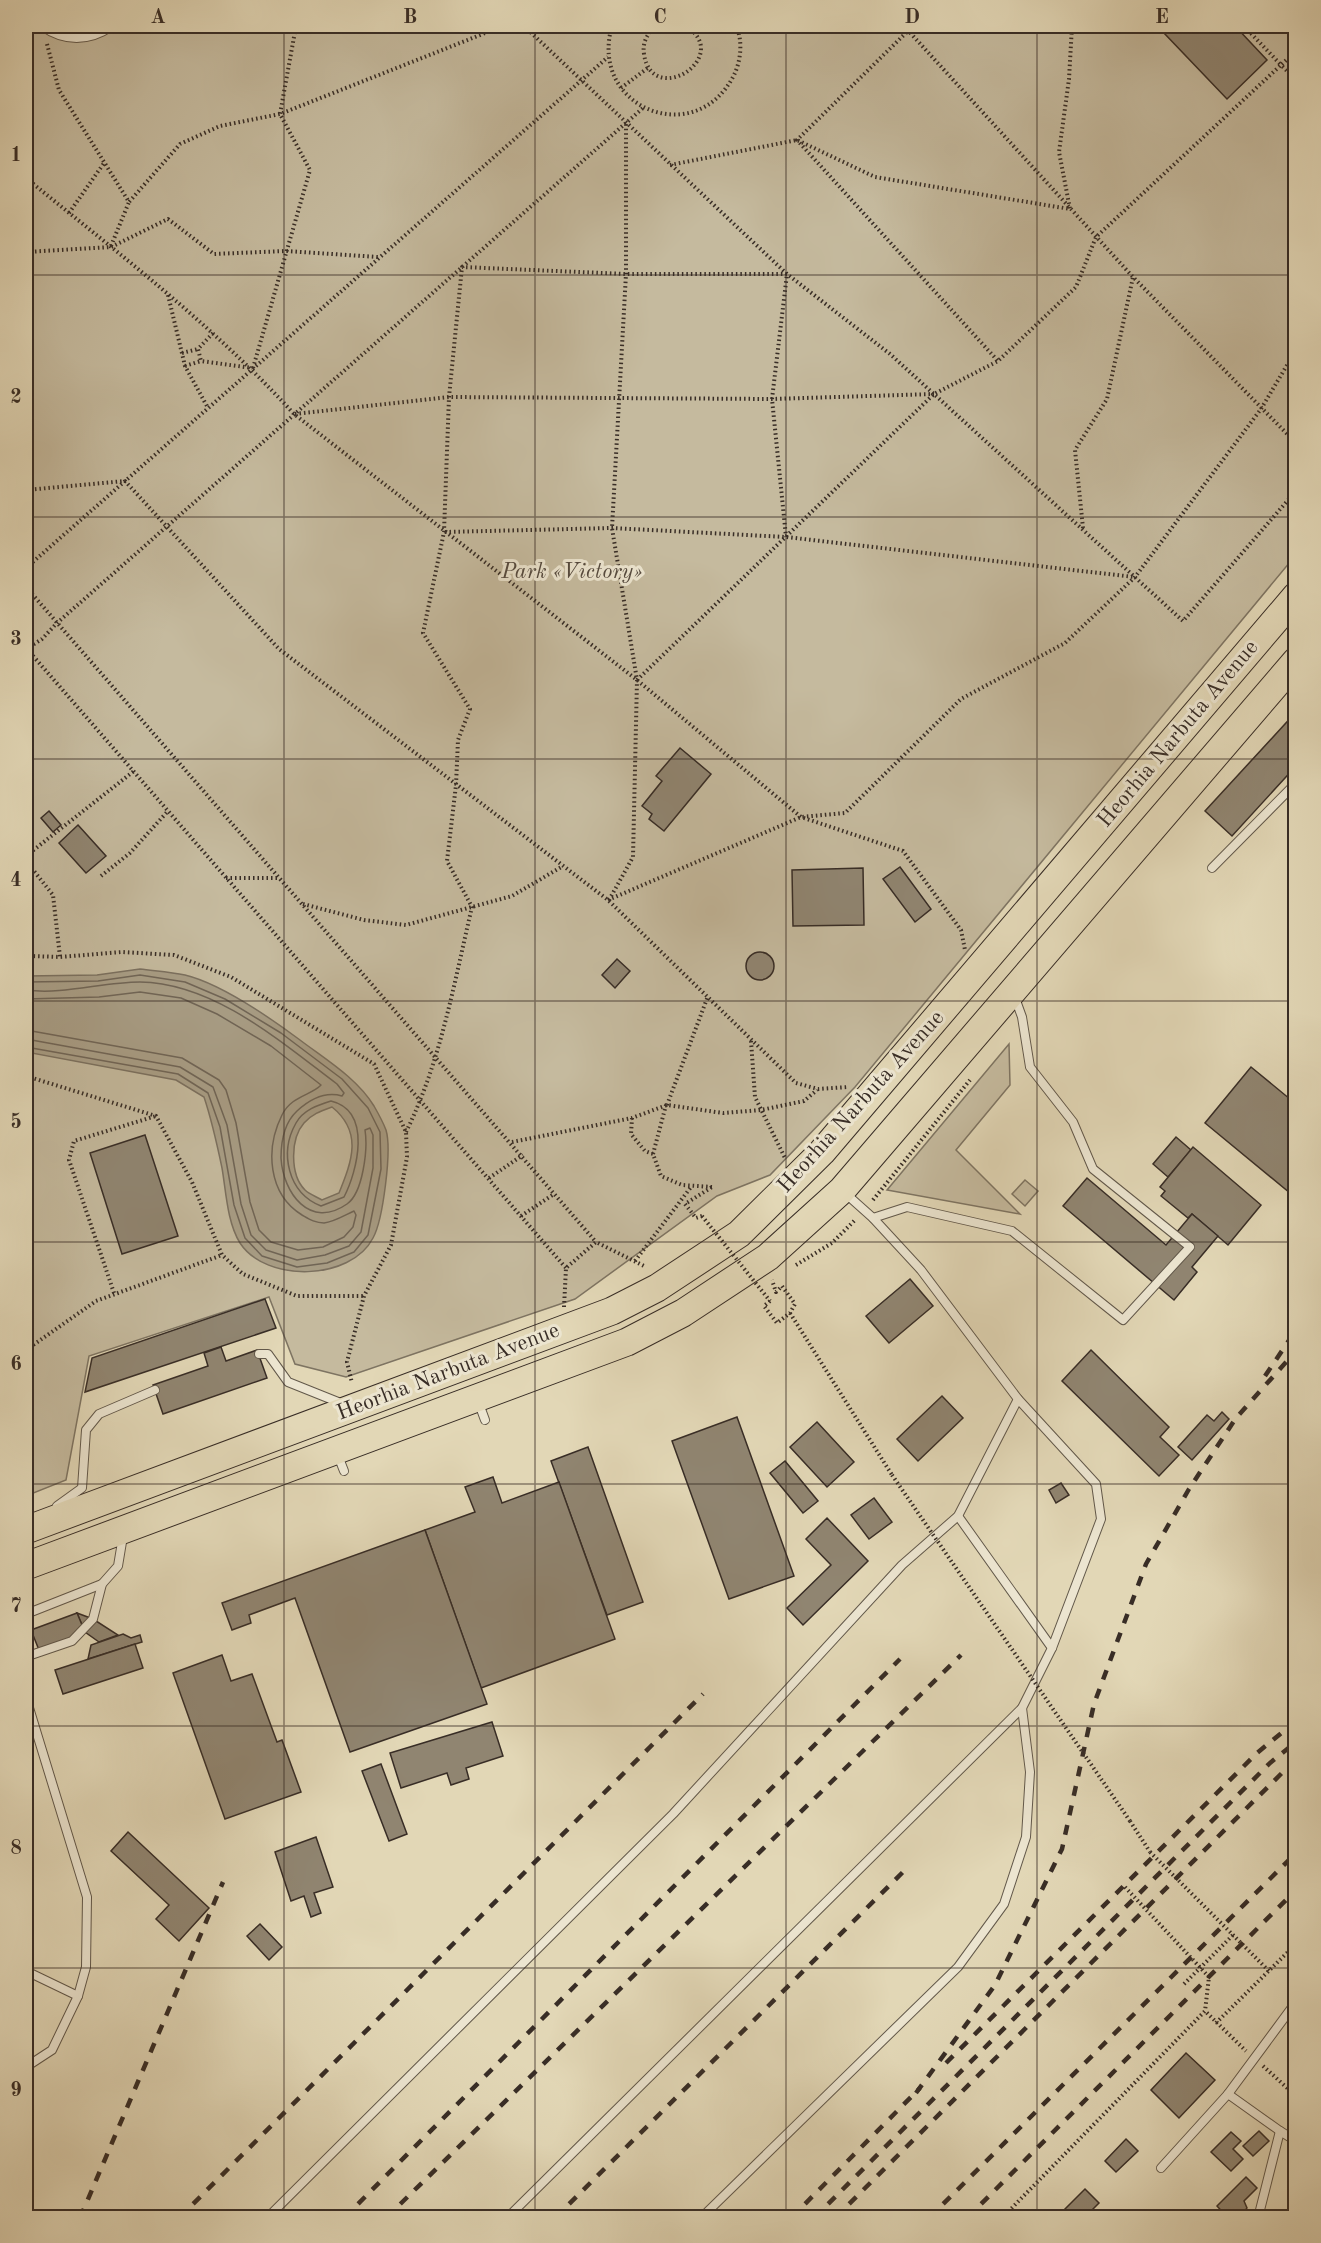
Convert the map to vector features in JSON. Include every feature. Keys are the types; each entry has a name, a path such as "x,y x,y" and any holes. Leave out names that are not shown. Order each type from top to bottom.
{"main road":[{"name":"Heorhia Narbuta Avenue","path":"31,1528 612,1311 657,1288 739,1234 822,1152 1296,596"},
{"name":"Heorhia Narbuta Avenue","path":"26,1566 132,1526 340,1460 481,1409 627,1342 683,1313 768,1257 842,1190 1296,661"}],"lane":[{"path":"42,26 58,36 81,40 112,26"},
{"path":"1212,868 1296,783"},
{"path":"873,1218 907,1207 1012,1231 1123,1320 1190,1247 1093,1169 1073,1122 1030,1067 1022,1017 1013,992"},
{"path":"507,2217 1022,1708 1052,1648 1101,1519 1096,1484 1018,1399 921,1270 873,1218 842,1190"},
{"path":"259,1354 268,1354 288,1382 351,1408"},
{"path":"31,1528 82,1488 86,1430 99,1414 155,1390"},
{"path":"267,2217 664,1822 902,1565 958,1516 1018,1399"},
{"path":"958,1516 1052,1648"},
{"path":"26,1614 102,1584 118,1566 123,1536 132,1526"},
{"path":"26,1653 31,1655 72,1641 93,1619 102,1584"},
{"path":"26,1698 87,1897 86,1966 78,1996 52,2050 26,2067"},
{"path":"701,2217 958,1967 1004,1904 1026,1837 1030,1772 1022,1708"},
{"path":"26,1971 78,1996"},
{"path":"1161,2168 1228,2094 1296,2002"},
{"path":"1228,2094 1296,2141"},
{"path":"1258,2217 1280,2131"}],"path":[{"path":"42,26 59,90 129,202"},
{"path":"253,368 310,170 280,114 296,26"},
{"path":"111,247 129,202 180,144 220,126 280,114 503,26"},
{"path":"524,26 583,79 626,124 787,274 890,354 1183,621 1296,491"},
{"path":"612,26 608,40 608,57 615,80 627,96 644,108 662,114 681,115 700,110 716,100 729,86 738,69 740,49 736,26"},
{"path":"657,26 649,32 643,46 649,67 665,77 674,78 689,72 699,57 700,49 693,31 686,26"},
{"path":"693,31 699,26"},
{"path":"904,26 1133,277 1296,443"},
{"path":"670,165 797,140 913,26"},
{"path":"1070,209 1059,152 1069,79 1072,26"},
{"path":"1244,26 1296,80"},
{"path":"637,680 934,394 999,361 1076,287 1096,237 1296,51"},
{"path":"26,568 608,57"},
{"path":"621,88 649,67"},
{"path":"563,1314 566,1268 26,649 42,639 57,622 644,108"},
{"path":"608,900 633,857 637,680 612,528 617,399 626,274 626,124"},
{"path":"797,140 875,177 1070,209"},
{"path":"797,140 999,361"},
{"path":"69,213 104,163"},
{"path":"26,178 253,368 294,414 637,680 801,817 903,851 962,930 965,953"},
{"path":"26,252 111,247 168,219 214,254 286,251 380,257"},
{"path":"462,267 626,274 787,274"},
{"path":"406,1131 421,1101 436,1058 472,907 447,861 456,785 458,740 470,709 423,633 444,532 449,397 462,267"},
{"path":"786,537 772,399 787,274"},
{"path":"1083,529 1075,450 1107,399 1133,277"},
{"path":"168,295 185,366 208,408"},
{"path":"182,353 198,349 213,333"},
{"path":"198,349 201,362"},
{"path":"608,900 801,817 845,813 961,699 1065,643 1135,577 1261,409 1296,350"},
{"path":"185,366 201,362 253,368"},
{"path":"294,414 449,397 772,399 934,394"},
{"path":"26,490 125,481"},
{"path":"125,481 279,649 608,900 796,1083 818,1089 855,1087"},
{"path":"444,532 612,528 786,537 1135,577"},
{"path":"26,587 436,1058 512,1142 596,1242 654,1273"},
{"path":"26,856 134,771"},
{"path":"101,876 130,853 168,811"},
{"path":"26,861 53,895 60,957"},
{"path":"301,903 364,921 405,925 512,897 563,866"},
{"path":"226,878 279,878"},
{"path":"26,952 31,956 60,957 122,952 174,955 231,977 374,1064 406,1131 407,1157 391,1245 364,1296 347,1362 351,1379"},
{"path":"708,995 667,1105 653,1154 661,1176 682,1185 712,1187 685,1204 696,1218 702,1216 770,1301 764,1306 777,1323 790,1313 795,1304 782,1286 776,1292"},
{"path":"751,1041 755,1097 789,1167"},
{"path":"374,1064 381,1056"},
{"path":"26,1076 156,1116 192,1182 222,1255 243,1274 297,1296 364,1296"},
{"path":"512,1142 632,1118 667,1105 723,1113 761,1110 804,1101 818,1089"},
{"path":"114,1293 69,1160 74,1141 156,1116"},
{"path":"632,1118 631,1134 645,1151 653,1154"},
{"path":"488,1178 523,1155"},
{"path":"635,1261 692,1186"},
{"path":"521,1216 554,1194"},
{"path":"566,1268 596,1242"},
{"path":"26,1350 96,1301 222,1255"},
{"path":"790,1313 856,1414 892,1475 1150,1852 1269,1971"},
{"path":"1002,2217 1206,2011 1209,1977 1125,1887"},
{"path":"1184,1984 1233,1935"},
{"path":"1206,2011 1216,2023 1296,1944"}],"green space":[{"name":"Park «Victory»","path":"26,26 1295,26 1295,556 855,1087 770,1175 717,1196 575,1299 346,1377 295,1364 269,1297 89,1356 66,1480 26,1496"},
{"path":"1009,1044 1010,1085 956,1150 1020,1214 887,1190"},
{"path":"1025,1180 1038,1191 1025,1206 1012,1194"}],"water":[{"path":"140,969 199,979 229,993 274,1021 330,1062 359,1087 374,1106 385,1127 388,1140 386,1185 377,1229 362,1252 347,1263 308,1272 269,1265 252,1256 240,1243 232,1226 222,1168 204,1097 176,1080 26,1052 26,976 97,975","holes":["332,1107 342,1117 351,1137 351,1158 339,1193 322,1200 305,1190 300,1183 294,1166 296,1138 304,1123 320,1111"]}],"building":[{"path":"1173,26 1235,26 1267,60 1227,99 1164,33"},
{"path":"1296,712 1296,766 1232,836 1205,811"},
{"path":"680,748 711,774 664,831 649,819 652,814 642,806 662,781 656,776"},
{"path":"49,811 61,825 53,832 41,818"},
{"path":"78,825 106,856 86,873 59,843"},
{"path":"900,867 931,909 915,922 883,879"},
{"path":"863,868 864,925 793,926 792,870"},
{"path":"760,952 770,956 774,966 770,976 760,980 750,976 746,966 750,956"},
{"path":"617,959 630,971 615,988 602,975"},
{"path":"1251,1067 1296,1104 1296,1198 1205,1123"},
{"path":"145,1135 178,1236 122,1254 90,1153"},
{"path":"1176,1137 1191,1150 1168,1177 1153,1164"},
{"path":"1193,1147 1261,1205 1228,1245 1192,1214 1188,1218 1161,1196 1165,1191 1160,1187"},
{"path":"1087,1178 1166,1245 1192,1214 1218,1236 1192,1267 1197,1272 1174,1300 1063,1206"},
{"path":"910,1279 933,1306 889,1343 866,1316"},
{"path":"265,1299 276,1328 85,1392 92,1358"},
{"path":"221,1347 226,1361 257,1350 267,1378 163,1414 153,1385 208,1366 204,1353"},
{"path":"1091,1350 1169,1427 1160,1437 1179,1455 1159,1476 1062,1381"},
{"path":"942,1396 963,1418 918,1461 897,1439"},
{"path":"1222,1412 1229,1419 1192,1460 1178,1447 1207,1415 1214,1421"},
{"path":"737,1417 794,1576 729,1599 672,1441"},
{"path":"817,1422 854,1462 827,1487 790,1447"},
{"path":"588,1447 643,1602 607,1615 551,1461"},
{"path":"785,1461 818,1501 803,1513 770,1473"},
{"path":"493,1477 502,1503 559,1482 615,1639 481,1688 425,1530 475,1512 465,1487"},
{"path":"1061,1483 1069,1495 1056,1503 1049,1490"},
{"path":"874,1498 892,1522 869,1539 851,1515"},
{"path":"827,1518 868,1561 803,1625 787,1608 831,1565 806,1539"},
{"path":"425,1530 487,1704 350,1752 295,1598 249,1615 251,1623 232,1630 222,1603"},
{"path":"77,1613 93,1619 118,1635 99,1642 85,1632"},
{"path":"77,1613 85,1632 39,1650 31,1630"},
{"path":"123,1634 131,1638 140,1635 142,1642 88,1659 91,1645"},
{"path":"135,1644 143,1668 63,1694 55,1670"},
{"path":"222,1655 231,1681 252,1674 277,1742 282,1740 301,1792 225,1819 173,1673"},
{"path":"492,1722 503,1756 466,1768 469,1779 451,1785 447,1773 401,1788 390,1753"},
{"path":"381,1764 407,1834 389,1841 362,1771"},
{"path":"128,1832 209,1908 179,1941 156,1919 169,1905 111,1851"},
{"path":"316,1837 333,1887 314,1893 321,1913 311,1917 304,1896 291,1901 275,1852"},
{"path":"260,1924 282,1947 269,1960 247,1936"},
{"path":"1186,2053 1215,2080 1179,2118 1151,2090"},
{"path":"1259,2131 1269,2141 1253,2156 1243,2146"},
{"path":"1231,2132 1241,2141 1233,2149 1243,2159 1231,2171 1211,2152"},
{"path":"1126,2139 1138,2151 1116,2172 1105,2161"},
{"path":"1246,2177 1257,2188 1244,2201 1247,2208 1239,2218 1228,2218 1217,2206"},
{"path":"1085,2189 1099,2203 1084,2218 1056,2218"}],"railway":[{"path":"1265,1376 1296,1330"},
{"path":"916,2093 995,1985 1062,1849 1094,1704 1146,1564 1189,1489 1236,1418 1296,1351"},
{"path":"386,2218 961,1655"},
{"path":"344,2218 900,1659"},
{"path":"179,2218 703,1694"},
{"path":"946,2063 1257,1753 1296,1721"},
{"path":"814,2218 1270,1763 1296,1742"},
{"path":"835,2218 1296,1759"},
{"path":"929,2218 1296,1853"},
{"path":"555,2218 907,1868"},
{"path":"80,2218 223,1882"},
{"path":"967,2218 1296,1890"},
{"path":"791,2218 920,2088"}]}
